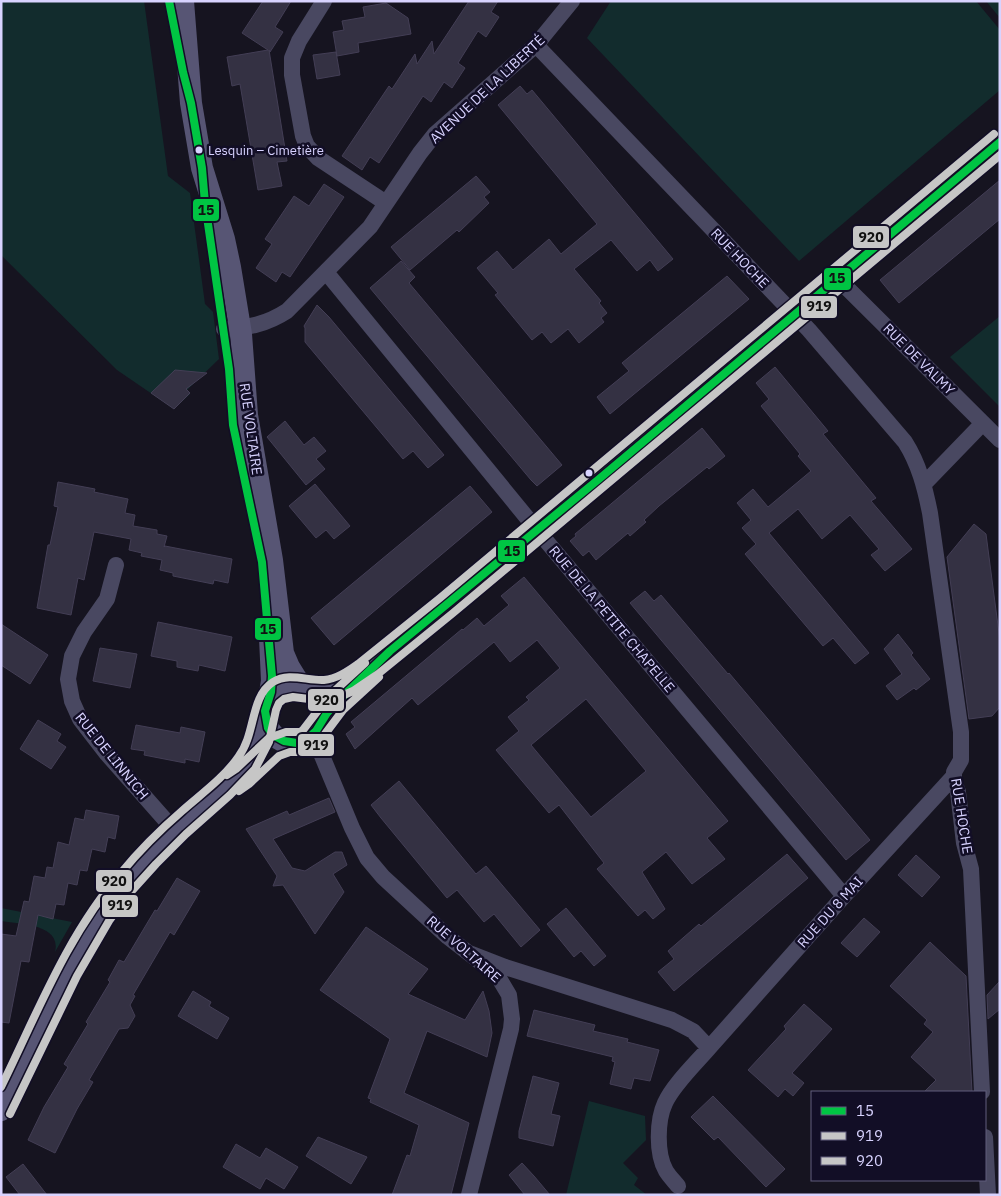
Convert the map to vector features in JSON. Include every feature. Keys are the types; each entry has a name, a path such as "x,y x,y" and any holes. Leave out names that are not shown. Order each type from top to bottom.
{"street":[{"name":"RUE VOLTAIRE","path":"169,1 191,103 202,168 205,204 232,329 272,560 283,653 289,667 305,689"},
{"name":"RUE VOLTAIRE","path":"183,1 191,103"},
{"path":"324,1 299,41 292,58 292,76 303,136 307,146 318,158 386,204"},
{"name":"AVENUE DE LA LIBERTÉ","path":"232,329 273,320 287,311 360,239 435,134 536,46 572,1"},
{"name":"RUE HOCHE","path":"536,46 794,315 905,442 916,462 924,484 930,513 961,732 961,760 953,777 958,792 966,851 971,869 982,1091"},
{"path":"1,1110 77,953 94,924 112,898 134,872 174,831 223,789 242,769 252,755 262,732 267,708 282,689 294,686 322,691 336,688 349,681 390,651 1000,142"},
{"name":"RUE DE LA PETITE CHAPELLE","path":"326,272 537,530 844,896"},
{"name":"RUE DE VALMY","path":"837,278 1000,440"},
{"name":"RUE VOLTAIRE","path":"232,329 230,376 233,425 262,562 272,681 267,708"},
{"path":"924,484 983,422"},
{"name":"RUE DE LINNICH","path":"116,565 107,599 84,632 72,656 68,678 72,701 80,719 101,747 174,831"},
{"path":"223,789 242,777 274,747 288,742 302,742 310,738 336,703 390,651"},
{"path":"305,689 320,704 321,714 318,727"},
{"path":"267,708 268,728 273,735 288,742"},
{"name":"RUE VOLTAIRE","path":"318,727 320,751 352,828 367,858 390,884 448,937 497,975 505,986 512,1006 512,1019 469,1195"},
{"name":"RUE DU 8 MAI","path":"678,1186 665,1170 659,1145 660,1118 665,1102 671,1093 844,896 953,777"},
{"path":"469,953 505,967 672,1020 693,1031 709,1048"},
{"path":"986,1156 988,1195"}],"green space":[{"path":"1,1 144,1 168,176 190,193 205,304 213,312 219,359 187,390 190,394 174,409 117,370 1,255"},
{"path":"611,1 976,1 1000,30 1000,90 799,261 587,38"},
{"path":"986,1 1000,1 1000,18"},
{"path":"1000,316 1000,407 950,357"},
{"path":"1,908 72,922 55,952 55,943 52,936 46,931 28,925 1,921"},
{"path":"589,1101 645,1116 646,1140 623,1163 638,1178 634,1185 647,1195 566,1195"}],"building":[{"path":"263,1 291,1 275,27 283,32 270,52 269,50 287,161 277,162 282,186 258,190 240,84 232,86 227,57 268,50 242,33"},
{"path":"469,1 498,1 491,12 499,17 486,37 478,31 458,63 465,68 452,88 444,82 431,102 423,96 379,163 370,157 362,170 342,156 389,86 392,89 415,54 417,64 432,41 434,54"},
{"path":"386,3 408,18 411,34 358,43 359,52 337,56 333,32 344,30 342,21 365,17 363,7"},
{"path":"336,52 340,75 317,79 313,55"},
{"path":"520,86 527,94 532,90 673,259 658,271 650,260 637,271 611,240 574,269 601,301 599,303 607,313 601,318 604,322 579,343 568,329 551,343 542,332 532,340 495,295 498,293 477,268 497,251 513,270 549,239 561,254 597,224 498,105"},
{"path":"476,176 490,192 484,197 489,203 459,232 457,230 410,270 391,247"},
{"path":"1000,180 1000,219 899,303 880,280"},
{"path":"324,184 344,197 290,277 282,272 276,282 256,268 272,244 265,239 294,196 309,206"},
{"path":"401,261 415,277 409,283 562,465 537,486 370,288"},
{"path":"727,276 749,299 610,414 597,397 629,371 622,363"},
{"path":"317,305 444,455 428,468 413,451 403,459 305,342 304,326"},
{"path":"775,367 828,431 823,434 876,498 871,501 912,549 885,571 871,555 879,549 850,515 822,539 798,509 769,533 869,653 855,664 833,638 823,646 745,554 756,544 742,528 751,520 737,503 753,489 768,507 811,471 798,456 800,454 761,406 769,399 756,383"},
{"path":"175,370 207,373 186,389 190,393 174,409 151,393"},
{"path":"285,421 304,445 314,437 326,451 316,459 325,469 306,485 267,437"},
{"path":"702,428 725,456 709,469 707,467 659,506 644,520 646,522 630,536 628,533 596,560 589,551 583,556 570,541 576,536 575,534"},
{"path":"58,482 95,489 94,492 128,499 125,513 135,515 133,526 157,530 157,534 167,536 164,547 232,559 228,583 214,580 213,584 173,576 173,573 160,570 162,560 141,556 142,553 129,550 131,539 94,532 84,580 78,578 71,615 37,608 48,545 50,545 58,507 54,506"},
{"path":"315,484 350,526 334,539 326,530 316,538 289,506"},
{"path":"470,486 492,512 334,645 311,618"},
{"path":"974,524 986,534 1000,641 1000,707 992,716 969,719 947,557"},
{"path":"524,577 728,821 707,838 725,859 692,884 666,852 642,872 665,909 653,919 645,910 638,916 597,869 604,863 559,805 549,813 496,750 519,731 508,717 529,700 526,697 560,668 537,640 510,662 494,642 418,705 412,698 355,749 346,734 355,727 351,722 462,629 477,618 484,626 509,605 501,596","holes":["586,699 646,771 591,817 531,745"]},
{"path":"645,591 654,601 661,595 870,840 846,860 630,603"},
{"path":"158,622 232,637 225,671 199,665 198,671 177,667 177,661 151,656"},
{"path":"1,624 48,655 30,684 1,665"},
{"path":"898,634 913,653 911,655 930,679 916,690 914,688 897,700 886,686 902,674 884,649"},
{"path":"100,648 137,654 130,688 93,681"},
{"path":"38,720 61,734 57,741 66,747 51,769 20,749"},
{"path":"136,725 180,733 181,727 205,732 199,762 185,759 185,763 144,755 145,751 131,749"},
{"path":"399,781 476,874 486,866 540,930 521,947 494,914 484,922 457,890 447,898 371,805"},
{"path":"329,798 335,812 273,839 292,868 305,871 335,852 342,852 347,865 333,874 344,892 315,934 283,885 273,886 277,876 246,829 287,811 289,815"},
{"path":"86,810 119,816 115,839 108,837 105,852 92,849 87,871 80,870 77,885 68,883 64,905 56,904 53,919 38,915 29,962 21,961 9,1023 1,1022 1,934 16,936 24,901 29,902 34,876 45,878 47,867 53,868 58,842 69,845 75,818 84,820"},
{"path":"787,854 808,878 674,991 658,972 674,959 668,951"},
{"path":"916,855 940,877 922,897 898,875"},
{"path":"177,878 200,891 174,935 170,932 133,995 135,996 130,1005 135,1016 128,1028 119,1029 89,1080 93,1082 55,1153 28,1140 44,1107 68,1067 64,1064 88,1024 86,1022 110,982 108,980 119,960 124,962 155,910 157,911"},
{"path":"566,908 606,956 594,966 581,951 574,957 547,924"},
{"path":"864,918 880,932 857,957 841,943"},
{"path":"366,927 428,969 408,994 465,1020 483,991 489,1011 492,1033 487,1057 427,1031 404,1093 469,1123 451,1195 392,1195 407,1155 410,1156 419,1125 370,1102 371,1099 368,1098 390,1039 320,990"},
{"path":"930,942 966,976 972,1091 925,1091 936,1080 911,1057 933,1032 924,1024 927,1020 890,986"},
{"path":"1000,981 1000,1009 988,1019 987,995"},
{"path":"193,991 211,1002 209,1006 229,1018 217,1039 178,1016"},
{"path":"804,1004 832,1029 792,1073 804,1083 793,1096 785,1089 778,1097 748,1070 786,1029 784,1026"},
{"path":"534,1010 595,1025 593,1031 628,1039 627,1042 659,1050 650,1081 634,1078 631,1089 610,1084 615,1062 612,1061 613,1057 527,1036"},
{"path":"533,1076 559,1083 551,1114 560,1116 553,1146 519,1138 519,1131"},
{"path":"713,1096 785,1169 766,1187 718,1137 714,1140 691,1117"},
{"path":"318,1137 367,1157 351,1184 306,1156"},
{"path":"236,1144 260,1158 266,1148 298,1167 284,1189 266,1178 260,1189 223,1167"},
{"path":"522,1163 550,1195 525,1195 509,1175"},
{"path":"23,1164 47,1195 20,1195 6,1177"}],"transit line":[{"name":"15","path":"169,1 191,103 202,168 205,203 229,369 233,425 262,562 272,676 271,692 265,711 268,728 273,735 284,741 297,743 306,740 316,731 327,713 336,703 390,651 599,479 1000,142"},
{"name":"920","path":"1,1087 54,976 85,922 102,897 142,849 233,764 244,747 260,697 273,682 292,677 318,680 329,679 342,674 358,664 440,598 994,134"},
{"name":"919","path":"10,1114 77,976 109,921 128,895 156,864 255,769 269,742 279,703 284,699 293,697 317,700 335,699 353,691 378,674 1000,155"},
{"name":"920","path":"227,775 269,738 286,732 300,732 303,730 329,696 365,663"},
{"name":"919","path":"239,791 279,756 290,752 305,752 316,746 343,710 379,677"}],"place":[{"name":"Lesquin – Cimetière","path":"199,150"}]}
